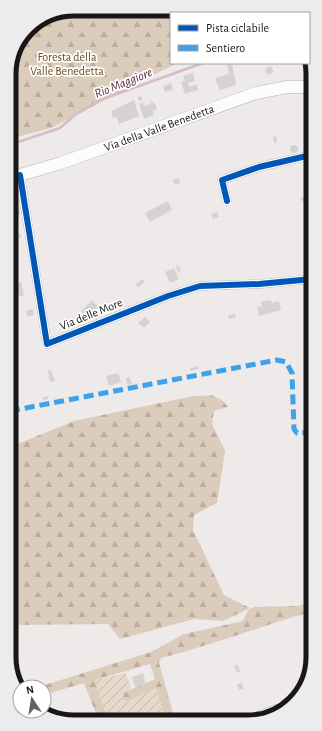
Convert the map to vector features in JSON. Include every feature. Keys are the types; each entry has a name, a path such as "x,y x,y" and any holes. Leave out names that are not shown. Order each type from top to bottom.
{"main road":[{"name":"Via della Valle Benedetta","path":"16,177 61,163 256,93 287,87 306,87"}],"street":[{"path":"227,201 222,180 259,167 306,157"},
{"name":"Via delle More","path":"16,182 47,344 168,296 200,286 306,279"}],"green space":[{"name":"Foresta della Valle Benedetta","path":"170,16 170,64 175,64 51,128 16,137 17,63 20,52 33,33 52,20 63,17"},
{"path":"211,395 222,400 228,407 214,411 212,424 225,451 217,503 194,515 193,530 224,595 250,608 223,621 194,619 120,639 108,624 16,625 16,445 74,421 189,397"},
{"path":"306,604 306,613 161,658 159,663 174,715 164,715 156,689 127,702 121,698 125,692 155,679 150,664 95,680 106,715 97,715 84,683 52,693 52,683 151,652 184,634 243,621 248,610 254,607 297,606"}],"shaded area":[{"path":"126,673 131,688 125,692 122,699 127,702 156,689 164,715 106,715 95,680"}],"building":[{"path":"227,64 232,64 236,85 220,90 215,78 229,74"},
{"path":"271,66 274,72 268,75 265,69"},
{"path":"193,73 195,81 188,83 189,87 197,84 198,90 185,94 181,82 185,81 183,76"},
{"path":"171,83 173,90 165,92 163,86"},
{"path":"141,96 143,100 139,101 137,97"},
{"path":"134,100 139,116 119,124 117,117 113,118 111,111"},
{"path":"150,101 154,104 155,103 157,109 153,111 154,115 144,119 139,104 143,102 144,106 151,104"},
{"path":"276,136 277,142 274,143 273,137"},
{"path":"294,145 297,146 297,152 294,153 291,152 290,149 291,146"},
{"path":"179,178 180,183 175,185 173,180"},
{"path":"306,197 306,201 303,202 300,198"},
{"path":"168,201 172,210 150,222 145,213"},
{"path":"16,207 19,207 20,215 17,216"},
{"path":"217,212 219,217 213,219 211,214"},
{"path":"21,234 21,238 16,239 16,235"},
{"path":"178,265 181,271 178,272 176,266"},
{"path":"174,268 179,279 170,283 165,272"},
{"path":"142,279 145,282 138,287 136,284"},
{"path":"21,282 24,295 16,298 16,283"},
{"path":"92,300 98,307 86,317 81,311"},
{"path":"271,300 272,303 279,301 281,310 259,316 257,307 262,306 261,302"},
{"path":"33,309 34,315 28,317 26,311"},
{"path":"235,314 236,318 229,319 228,315"},
{"path":"145,317 150,322 144,328 138,323"},
{"path":"198,366 198,369 190,371 190,368"},
{"path":"51,370 55,381 50,382 48,371"},
{"path":"118,373 121,382 109,386 106,376"},
{"path":"130,377 132,384 127,385 126,378"},
{"path":"48,396 48,399 43,400 43,397"},
{"path":"238,665 240,672 237,673 234,666"},
{"path":"143,673 146,684 135,687 132,677"},
{"path":"242,683 244,689 239,690 237,684"}],"waterway":[{"name":"Rio Maggiore","path":"16,143 60,128 75,115 100,100 200,64"}],"marked path":[{"path":"16,410 277,360 286,362 292,373 294,429 297,433 306,432"}],"cycle path":[{"path":"227,201 222,180 259,167 306,156"},
{"path":"20,175 47,344 168,296 200,286 259,284 306,280"}]}
